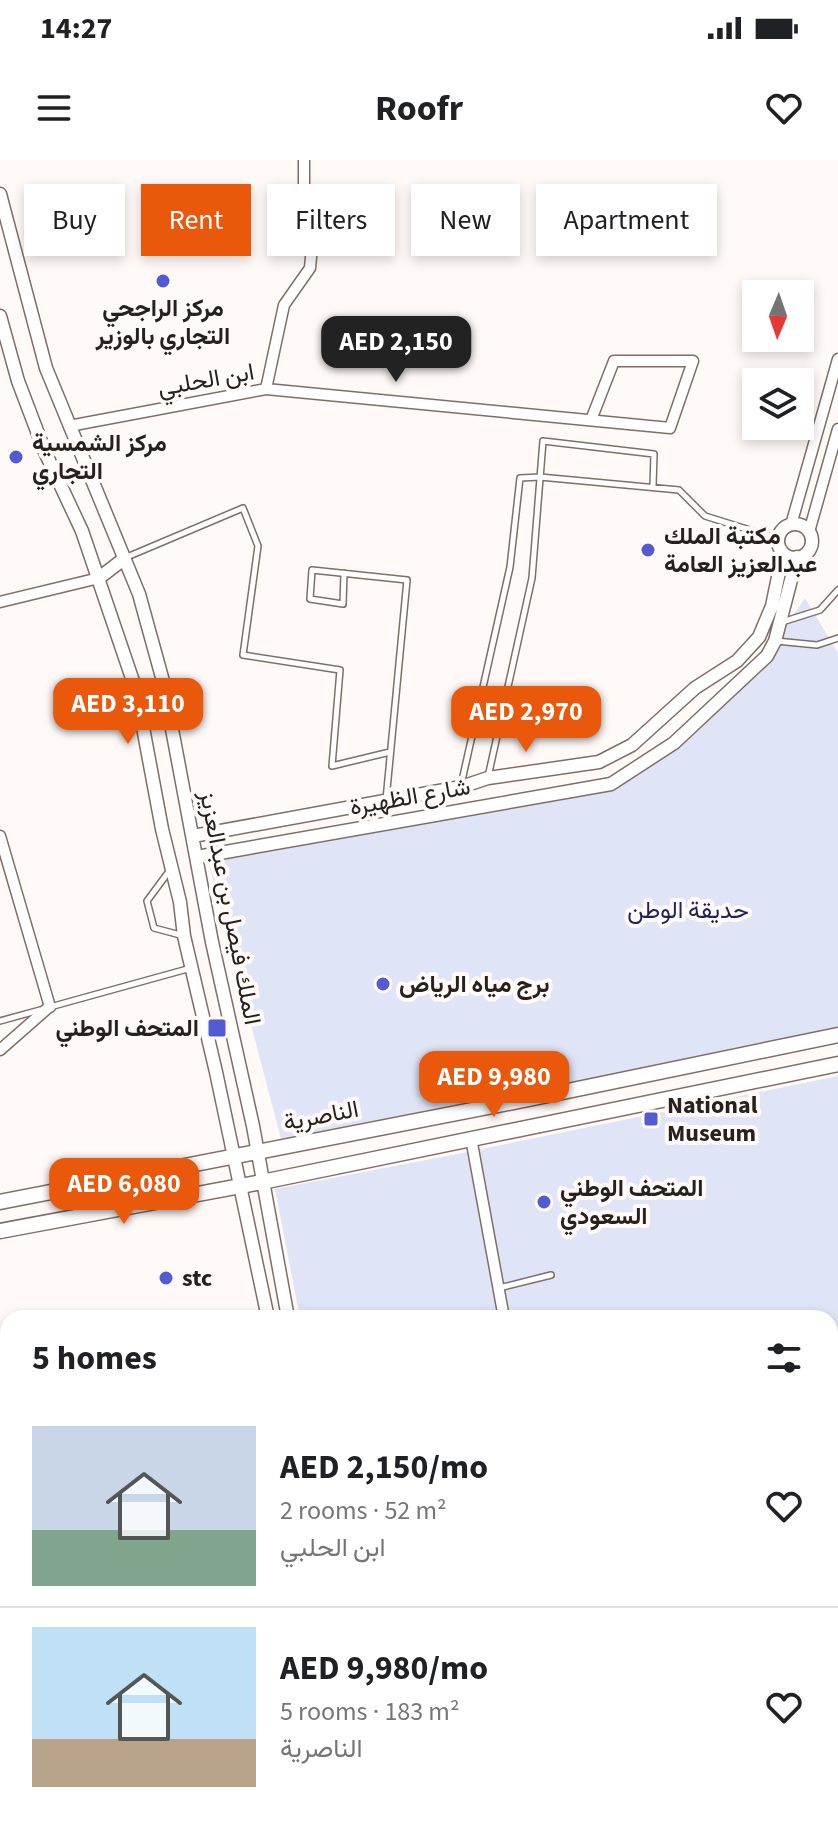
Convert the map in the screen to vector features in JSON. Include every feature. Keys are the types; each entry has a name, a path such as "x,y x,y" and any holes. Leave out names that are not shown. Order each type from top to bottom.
{"main road":[{"name":"الناصرية","path":"0,1202 838,1035"},
{"path":"0,1231 262,1182 838,1064"},
{"path":"529,1099 516,1104 513,1116 521,1125 534,1125"}],"street":[{"path":"266,389 284,305 310,268 313,236 304,213 304,160"},
{"name":"الملك فيصل بن عبدالعزيز","path":"0,194 46,368 139,594 163,681 286,1310"},
{"name":"الملك فيصل بن عبدالعزيز","path":"0,316 18,381 45,452 82,531 136,690 180,902 184,936 266,1310"},
{"path":"791,525 838,359"},
{"name":"ابن الحلبي","path":"69,426 266,389 670,428 693,361 614,361 591,420"},
{"name":"شارع الظهيرة","path":"197,857 611,784 674,743 767,656 775,641 797,557 805,554 811,546 809,532 838,429"},
{"path":"779,539 781,531 791,525 800,525 809,532"},
{"name":"شارع الظهيرة","path":"193,836 461,787 488,778 599,762 632,745 695,688 737,661 759,637 772,606 783,553 779,539"},
{"path":"783,553 797,557"},
{"path":"0,602 99,578 125,558"},
{"path":"0,836 50,1007 0,1050"},
{"path":"471,1138 502,1310"}],"lane":[{"path":"488,778 532,578 543,441 654,454 653,486"},
{"path":"461,787 510,567 520,478 540,477 679,490 705,516 779,539"},
{"path":"125,558 243,508 258,546 243,655 340,670 332,766 390,752"},
{"path":"344,573 343,604 310,599 312,570 344,573 407,580 386,801"},
{"path":"779,623 820,610 838,590"},
{"path":"775,641 817,645 838,638"},
{"path":"171,869 147,901 154,928 184,936"},
{"path":"0,1021 192,967"},
{"path":"498,1289 551,1275"}],"green space":[{"name":"حديقة الوطن","path":"805,598 838,653 838,1032 529,1097 281,1139 207,857 611,782 674,741 767,653"},
{"path":"838,1076 838,1310 298,1310 275,1189"}],"place":[{"name":"مركز الراجحي التجاري بالوزير","path":"163,281"},
{"name":"مركز الشمسية التجاري","path":"16,457"},
{"name":"مكتبة الملك عبدالعزيز العامة","path":"648,550"},
{"name":"برج مياه الرياض","path":"383,984"},
{"name":"المتحف الوطني","path":"217,1028"},
{"name":"National Museum","path":"651,1119"},
{"name":"المتحف الوطني السعودي","path":"544,1202"},
{"name":"stc","path":"166,1278"}]}
